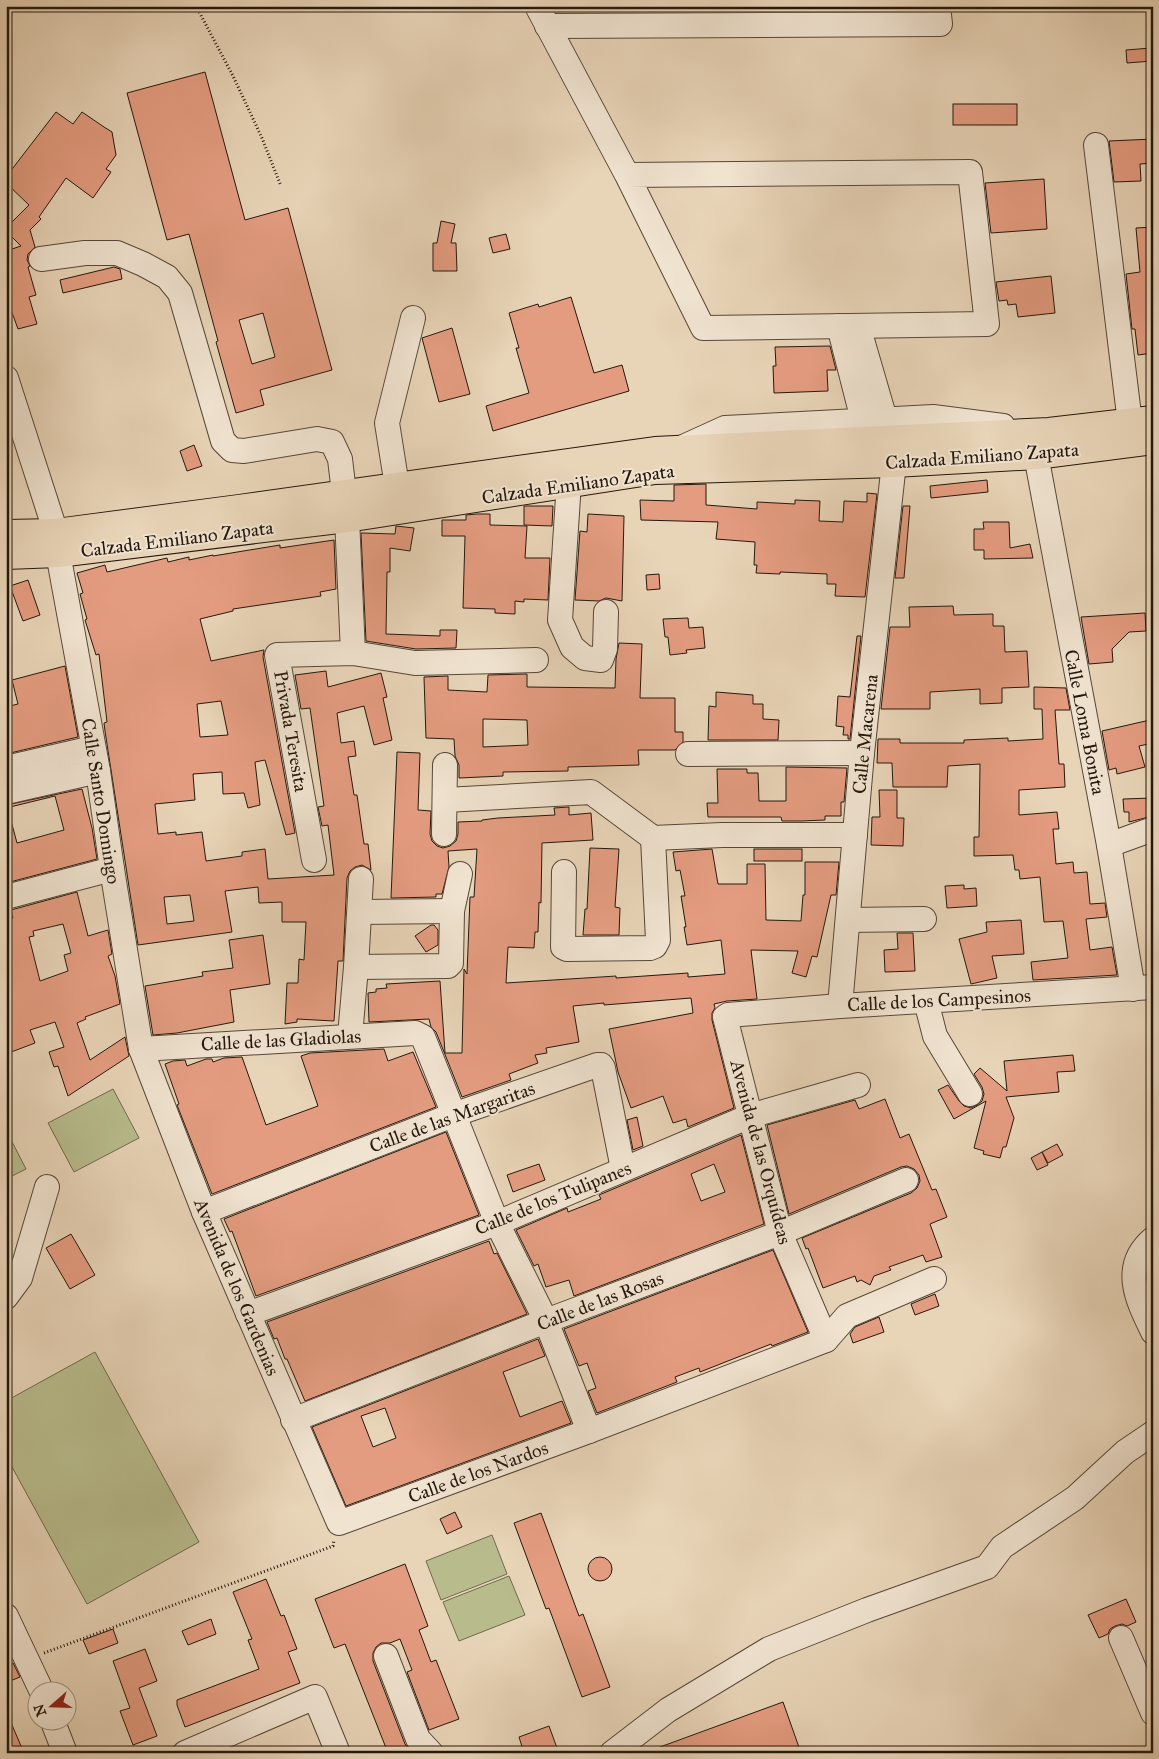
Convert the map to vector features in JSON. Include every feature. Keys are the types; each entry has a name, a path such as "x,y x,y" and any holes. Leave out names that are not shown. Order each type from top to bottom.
{"main road":[{"name":"Calzada Emiliano Zapata","path":"6,555 57,543 345,506 569,482 655,470 894,463 1042,444 1142,422"},
{"name":"Calzada Emiliano Zapata","path":"345,506 397,486 655,451 1042,444 1153,440"},
{"name":"Calzada Emiliano Zapata","path":"6,534 57,543"}],"street":[{"path":"628,175 970,172 988,324 702,328 628,175 542,16 940,24 938,6"},
{"path":"1096,146 1142,422"},
{"path":"41,259 85,253 118,253 166,277 180,293 223,441 232,450 244,450 317,439 332,442 340,459 345,506 353,652 414,664 536,660"},
{"path":"397,486 387,423 413,318"},
{"path":"848,326 874,419"},
{"name":"Calle Santo Domingo","path":"6,378 57,543 95,760 141,1049"},
{"path":"678,450 725,428 933,417 1042,444"},
{"name":"Calle Loma Bonita","path":"1042,444 1109,845 1143,988"},
{"name":"Calle Macarena","path":"840,1006 862,753 894,463"},
{"path":"569,482 560,620 572,647 585,658 601,660 605,649 606,612"},
{"name":"Privada Teresita","path":"314,860 277,655 353,652"},
{"path":"688,754 862,753"},
{"path":"6,768 95,760"},
{"path":"6,792 95,760"},
{"path":"444,834 445,765"},
{"path":"445,800 591,792 653,838 722,835 855,834"},
{"path":"1109,845 1153,829"},
{"path":"564,872 563,947 566,949 650,948 655,946 658,940 653,838"},
{"path":"6,897 112,869"},
{"path":"356,967 448,966 451,963 452,911 460,874"},
{"path":"350,1036 361,879"},
{"path":"360,912 452,911"},
{"path":"848,920 924,919"},
{"name":"Calle de los Campesinos","path":"725,1017 728,1015 840,1006 1143,988"},
{"path":"926,1001 935,1036 970,1094"},
{"name":"Avenida de las Orquídeas","path":"725,1017 780,1233 826,1340"},
{"name":"Calle de las Gladiolas","path":"141,1049 350,1036 420,1034 423,1037 453,1115"},
{"name":"Avenida de los Gardenias","path":"141,1049 204,1212 339,1523"},
{"name":"Calle de las Margaritas","path":"204,1212 453,1115 597,1065 601,1065 603,1068 623,1170"},
{"name":"Calle de los Tulipanes","path":"248,1314 497,1222 750,1116 858,1085"},
{"path":"453,1115 497,1222 546,1321 589,1432"},
{"name":"Calle de las Rosas","path":"293,1420 546,1321 780,1233 906,1180"},
{"path":"6,1297 20,1278 47,1187"},
{"path":"1153,1239 1140,1252 1133,1281 1139,1303 1153,1332"},
{"name":"Calle de los Nardos","path":"339,1523 589,1432 826,1340 847,1316 934,1279"},
{"path":"612,1753 668,1710 769,1648 987,1567 1002,1547 1075,1498 1125,1452 1153,1433"},
{"path":"6,1616 37,1682"},
{"path":"1121,1638 1153,1713"},
{"path":"386,1656 418,1738 431,1753"},
{"path":"185,1753 314,1697 338,1753"},
{"path":"57,1732 65,1753"}],"path":[{"path":"196,6 237,85 262,138 281,186"},
{"path":"27,1659 333,1546 339,1523"}],"green space":[{"path":"113,1089 139,1138 74,1172 48,1123"},
{"path":"6,1130 26,1169 6,1179"},
{"path":"95,1352 199,1542 87,1604 6,1456 6,1401"},
{"path":"492,1535 507,1574 441,1600 426,1561"},
{"path":"509,1576 525,1615 459,1641 443,1602"}],"building":[{"path":"1151,48 1152,61 1127,63 1126,50"},
{"path":"205,72 245,220 288,208 332,370 260,390 264,405 236,413 189,234 167,240 127,93","holes":["263,313 275,357 252,364 239,320"]},
{"path":"953,104 1017,104 1017,125 953,125"},
{"path":"56,112 73,124 82,112 112,132 116,155 106,169 111,172 93,198 66,178 39,217 41,219 30,230 35,247 28,254 27,260 36,295 29,297 37,324 18,329 6,296 6,251 21,246 6,231 6,228 29,205 6,183 6,177"},
{"path":"1153,139 1153,163 1140,164 1141,181 1114,182 1109,141"},
{"path":"1044,179 1047,229 991,233 985,183"},
{"path":"441,221 455,224 451,243 456,243 457,271 433,271 433,243 437,243"},
{"path":"1153,227 1153,353 1138,355 1135,329 1132,329 1126,274 1140,272 1136,228"},
{"path":"506,234 510,249 493,253 489,238"},
{"path":"114,267 120,269 122,279 63,293 60,280"},
{"path":"1051,276 1055,313 1018,317 1016,304 1008,305 1007,300 999,301 996,282"},
{"path":"571,297 594,373 622,365 629,391 493,431 486,406 529,393 516,348 519,348 509,313 538,304 539,307"},
{"path":"452,328 470,394 439,402 422,338"},
{"path":"830,346 836,370 827,370 828,391 774,393 773,366 776,366 775,347"},
{"path":"194,445 202,466 187,471 180,451"},
{"path":"987,480 988,492 931,498 930,486"},
{"path":"706,484 706,505 757,509 757,502 795,504 795,500 820,501 819,521 843,522 844,501 867,502 867,493 877,494 865,597 835,596 836,584 827,584 827,574 756,573 757,565 754,565 755,542 716,539 718,522 641,520 640,500 674,501 674,485"},
{"path":"524,506 553,506 552,526 524,525"},
{"path":"903,506 910,506 904,578 895,578"},
{"path":"490,514 490,525 527,526 525,558 550,558 548,600 524,599 524,602 515,601 515,614 495,613 495,609 463,608 465,536 442,536 442,520 466,520 466,515"},
{"path":"588,514 624,516 622,601 606,598 599,601 575,600 580,531 587,532"},
{"path":"983,522 1009,522 1010,548 1030,544 1033,558 984,559 984,550 974,550 974,529 984,529"},
{"path":"396,526 414,528 410,551 390,548 390,572 387,572 386,634 440,636 440,630 457,630 456,648 416,649 366,641 361,533 395,534"},
{"path":"334,540 336,589 320,592 321,596 233,609 233,611 200,619 211,661 264,650 263,657 295,833 286,835 265,760 255,762 260,805 248,808 244,793 223,794 222,772 193,774 195,800 155,804 158,834 176,832 176,835 202,832 206,861 242,856 242,852 265,849 268,879 334,875 328,825 322,826 318,807 324,806 310,708 301,709 295,675 326,671 328,687 381,673 387,697 383,698 392,740 374,745 364,706 337,713 341,743 354,741 356,756 348,757 354,795 357,795 364,844 368,844 371,870 362,865 355,867 350,871 347,878 343,961 338,961 334,1021 297,1019 297,1022 285,1024 287,983 298,983 299,959 304,960 306,922 282,922 282,902 259,903 258,887 225,891 232,932 138,945 105,731 104,723 107,722 99,654 96,655 85,620 87,619 80,594 83,593 77,573 105,565 107,572 167,558 168,562 189,557 189,560 280,545 280,548","holes":["221,701 228,735 200,737 197,704","190,895 194,921 167,924 164,897"]},
{"path":"659,574 660,589 647,590 646,575"},
{"path":"28,580 40,615 23,621 10,586"},
{"path":"953,606 954,615 993,614 993,626 1004,626 1005,652 1027,651 1029,687 1002,688 1002,703 980,704 980,689 930,692 930,709 881,709 890,627 910,627 909,607"},
{"path":"1145,613 1146,631 1129,632 1112,649 1113,662 1089,664 1081,617"},
{"path":"688,618 689,628 703,627 705,648 686,650 687,653 670,655 663,619"},
{"path":"857,636 861,636 850,739 848,739 848,735 843,735 844,727 836,726 838,696 850,697"},
{"path":"619,643 642,644 640,698 675,698 675,732 683,732 683,742 675,750 638,750 639,765 568,767 568,771 503,772 503,776 459,778 459,765 455,756 454,739 426,738 424,677 448,676 448,690 487,692 488,675 527,674 527,687 615,688 616,659","holes":["483,719 527,720 528,745 483,747"]},
{"path":"65,666 78,737 6,754 6,707 18,704 12,680"},
{"path":"1034,687 1066,688 1070,710 1055,710 1059,764 1064,764 1065,787 1019,790 1019,815 1057,812 1059,829 1053,829 1056,864 1073,862 1074,873 1087,872 1090,904 1105,903 1107,917 1086,919 1090,950 1112,947 1117,975 1033,980 1031,962 1068,958 1063,921 1044,922 1040,877 1020,879 1019,870 1015,870 1013,855 974,856 974,837 979,837 980,764 948,766 947,787 893,787 892,763 877,763 878,739 900,739 900,743 964,743 964,740 1008,738 1008,741 1043,739 1042,709 1034,709"},
{"path":"716,692 753,695 753,704 763,704 763,719 779,720 778,740 708,740 709,706 716,707"},
{"path":"1150,720 1153,743 1139,746 1145,767 1117,774 1116,768 1109,770 1102,731"},
{"path":"397,752 420,753 418,810 431,811 430,834 432,841 437,846 443,848 450,846 456,841 458,822 555,815 554,808 569,807 569,815 591,813 593,840 542,843 541,903 539,902 538,932 535,932 534,948 508,947 506,983 688,973 688,977 725,974 721,940 687,945 681,896 685,896 680,870 676,871 673,852 712,849 718,884 747,884 747,864 765,864 766,920 801,921 803,895 805,895 805,862 839,862 836,895 831,895 817,957 812,956 806,977 792,973 798,951 751,950 757,999 714,1004 712,1020 734,1108 688,1127 686,1119 673,1123 663,1096 631,1108 618,1072 609,1029 693,1013 691,998 573,1006 579,1042 546,1048 547,1053 535,1055 538,1063 509,1074 511,1080 462,1097 429,1019 369,1022 368,993 376,992 376,989 387,988 386,984 440,981 445,1053 462,1053 464,969 467,974 470,897 474,897 477,849 448,851 449,867 442,894 436,894 436,897 391,898"},
{"path":"786,767 847,768 844,802 841,802 841,816 825,816 825,820 801,821 782,821 781,817 708,817 707,803 718,803 717,769 747,769 747,773 758,773 759,801 786,801"},
{"path":"82,789 92,828 97,859 10,882 6,867 6,818 10,817 17,843 64,830 55,796 6,808 6,805"},
{"path":"879,790 897,790 897,818 904,818 903,846 871,845 872,817 880,817"},
{"path":"1153,798 1153,816 1129,822 1129,812 1124,812 1123,799"},
{"path":"590,848 619,849 615,907 620,908 619,935 583,935 585,909 587,909"},
{"path":"754,849 802,849 802,861 754,861"},
{"path":"964,885 964,889 976,888 977,906 947,908 945,886"},
{"path":"77,892 88,936 108,930 112,954 108,956 115,976 120,1004 85,1017 86,1019 77,1023 90,1060 125,1037 129,1056 68,1096 58,1066 54,1067 49,1052 64,1047 55,1022 30,1030 35,1043 6,1054 6,925 11,924 10,919 13,918 11,910","holes":["63,924 71,953 64,955 68,971 40,981 29,937 34,936 33,931"]},
{"path":"1021,920 1024,954 992,956 997,978 971,984 959,939 987,932 986,922"},
{"path":"431,925 434,925 438,930 438,945 426,952 415,936"},
{"path":"897,933 913,933 915,971 885,972 884,950 898,949"},
{"path":"263,935 270,984 230,990 234,1022 177,1033 153,1035 145,986 203,976 202,972 233,968 229,940"},
{"path":"384,1049 388,1061 413,1052 436,1107 212,1194 177,1105 179,1104 165,1064 185,1060 187,1066 206,1059 212,1059 213,1062 224,1058 242,1057 266,1125 318,1106 301,1056 310,1053"},
{"path":"1073,1055 1075,1071 1057,1072 1059,1092 1006,1097 1014,1118 1006,1147 1003,1147 1000,1158 983,1154 984,1151 974,1148 986,1101 954,1119 938,1090 948,1085 964,1106 971,1108 982,1101 984,1094 974,1074 980,1068 1007,1091 1004,1061"},
{"path":"885,1099 900,1138 909,1134 932,1190 936,1189 947,1217 930,1224 942,1257 926,1262 923,1255 889,1267 891,1270 874,1276 870,1285 861,1280 857,1282 855,1276 823,1288 808,1248 806,1249 802,1238 911,1193 917,1188 920,1181 919,1175 914,1169 907,1166 901,1167 789,1214 767,1125 855,1100 859,1109"},
{"path":"637,1117 643,1146 633,1150 627,1120"},
{"path":"446,1132 479,1215 256,1296 232,1231 230,1232 224,1219"},
{"path":"741,1135 764,1224 574,1296 569,1280 546,1287 538,1264 534,1266 516,1230 567,1208 568,1212 601,1199 599,1195","holes":["714,1164 725,1192 701,1201 691,1174"]},
{"path":"1057,1144 1063,1155 1048,1163 1042,1152"},
{"path":"1042,1152 1048,1165 1037,1170 1031,1158"},
{"path":"539,1164 545,1180 513,1192 507,1175"},
{"path":"71,1234 95,1275 70,1289 46,1248"},
{"path":"489,1241 494,1254 497,1253 527,1314 305,1401 277,1338 274,1339 267,1322"},
{"path":"773,1250 808,1332 772,1346 771,1344 700,1372 699,1368 675,1377 677,1382 597,1413 588,1391 596,1388 587,1363 579,1366 564,1329"},
{"path":"935,1294 939,1306 915,1315 911,1304"},
{"path":"879,1317 884,1332 853,1343 850,1334 855,1327"},
{"path":"538,1339 545,1356 503,1372 520,1417 562,1401 571,1423 346,1506 312,1427","holes":["385,1408 396,1438 373,1447 361,1416"]},
{"path":"455,1512 462,1527 447,1534 440,1519"},
{"path":"541,1513 579,1616 583,1614 610,1687 582,1697 549,1608 546,1609 514,1523"},
{"path":"600,1557 609,1560 612,1569 609,1578 600,1581 591,1578 588,1569 591,1560"},
{"path":"405,1564 428,1626 419,1630 431,1662 436,1660 459,1719 429,1730 407,1672 412,1670 400,1639 390,1643 381,1643 373,1653 373,1661 405,1744 412,1753 388,1753 345,1644 334,1648 315,1599"},
{"path":"266,1579 281,1616 284,1615 297,1649 288,1652 300,1683 185,1727 177,1700 259,1669 248,1640 252,1639 233,1592"},
{"path":"1126,1599 1136,1622 1127,1626 1122,1624 1115,1626 1110,1629 1108,1634 1099,1638 1088,1615"},
{"path":"211,1619 216,1634 188,1645 182,1631"},
{"path":"113,1629 118,1643 89,1654 83,1640"},
{"path":"145,1649 157,1681 139,1688 157,1736 133,1745 120,1711 130,1708 113,1661"},
{"path":"13,1663 20,1677 10,1681 6,1666"},
{"path":"783,1702 801,1753 649,1753 649,1751"},
{"path":"6,1711 24,1753 6,1753"},
{"path":"549,1726 557,1748 544,1753 524,1753 519,1737"}]}
